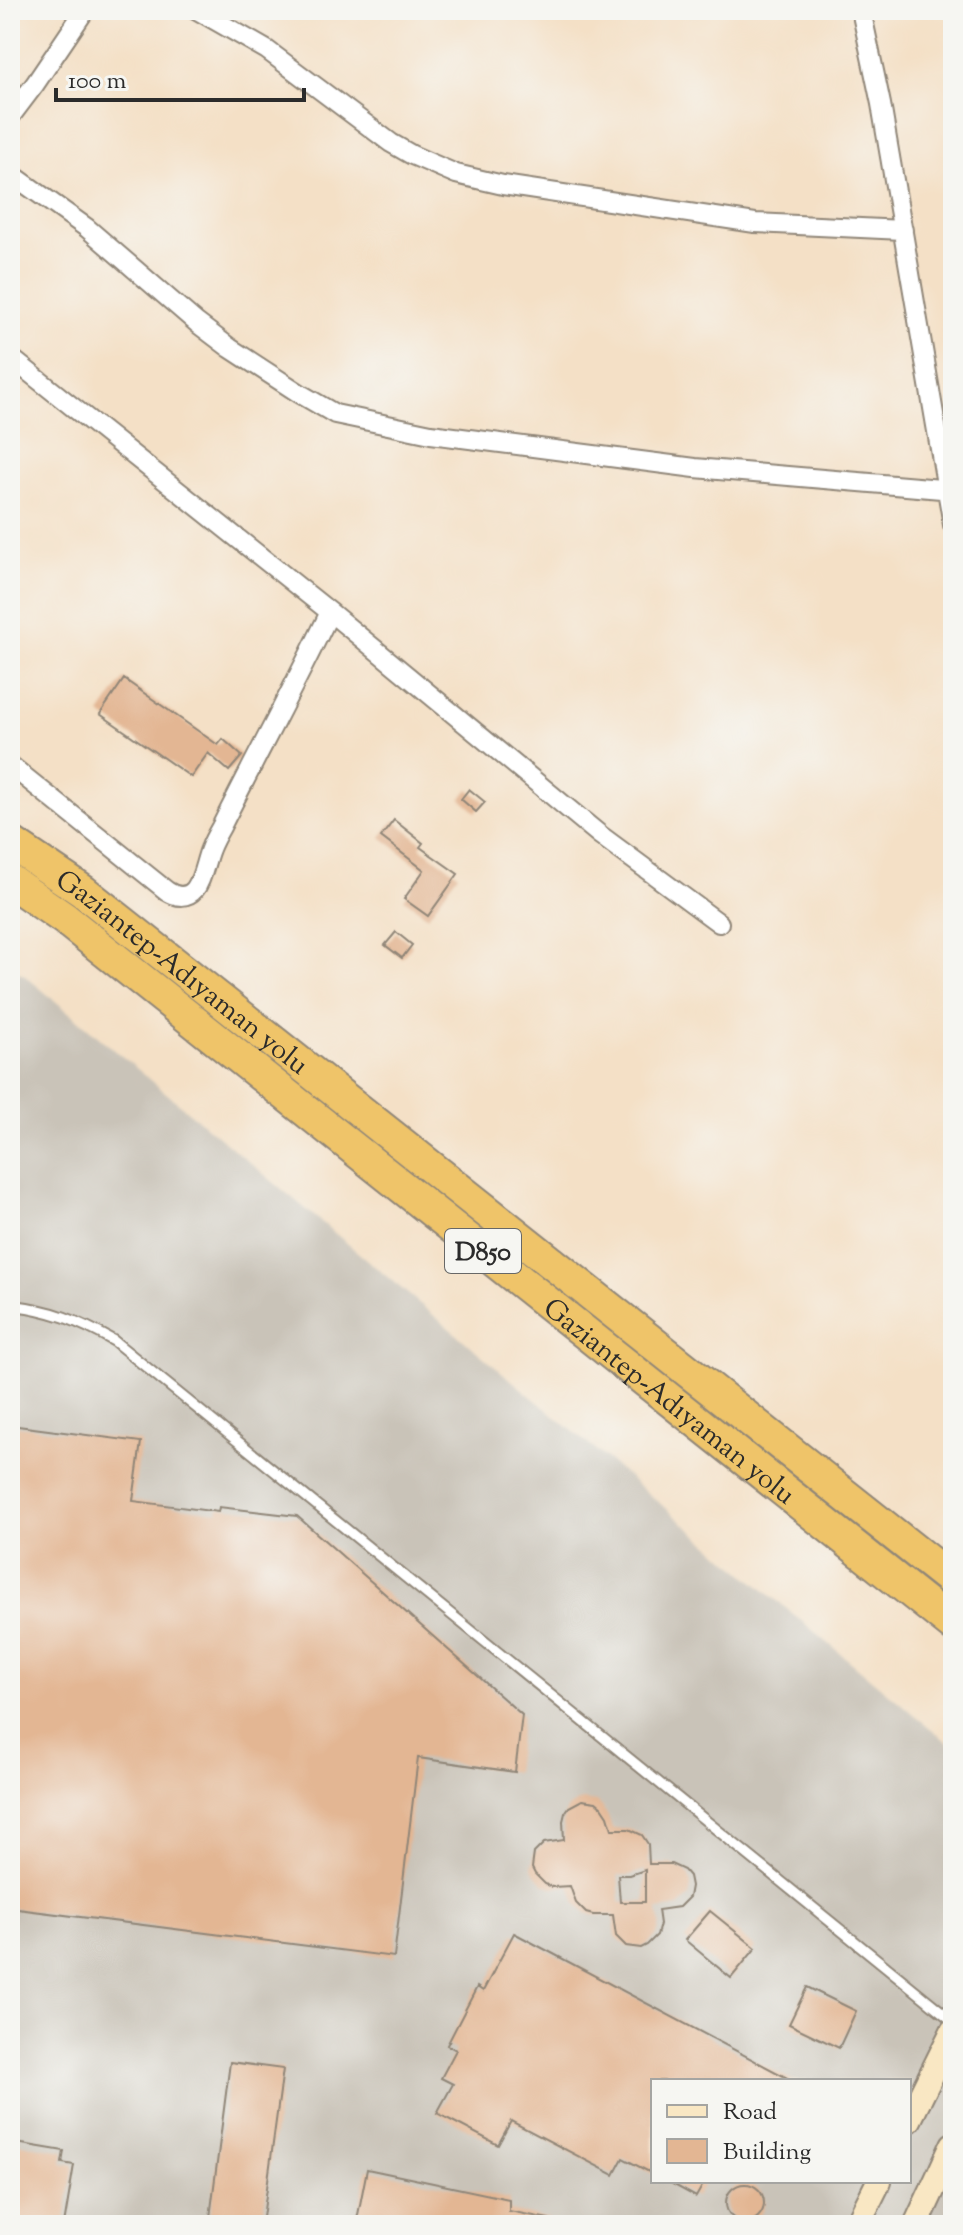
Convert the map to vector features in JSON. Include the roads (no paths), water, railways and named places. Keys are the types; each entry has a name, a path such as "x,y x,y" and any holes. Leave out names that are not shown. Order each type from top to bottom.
{"highway":[{"name":"Gaziantep-Adıyaman yolu","path":"10,842 96,902 953,1581"},
{"name":"Gaziantep-Adıyaman yolu","path":"10,881 65,919 953,1625"}],"street":[{"path":"10,117 85,10"},
{"path":"197,10 267,50 391,143 456,174 503,185 755,223 903,230"},
{"path":"861,10 881,104 950,490 953,525"},
{"path":"10,173 87,228 230,348 335,414 431,434 695,468 950,490"},
{"path":"10,357 330,612 600,835 719,923"},
{"path":"10,765 167,891 179,896 187,895 199,882 210,848 330,612"},
{"path":"911,2116 953,2031"},
{"path":"916,2225 953,2145"},
{"path":"857,2225 878,2183"}],"lane":[{"path":"10,1305 45,1309 87,1325 114,1341 953,2021"}]}
